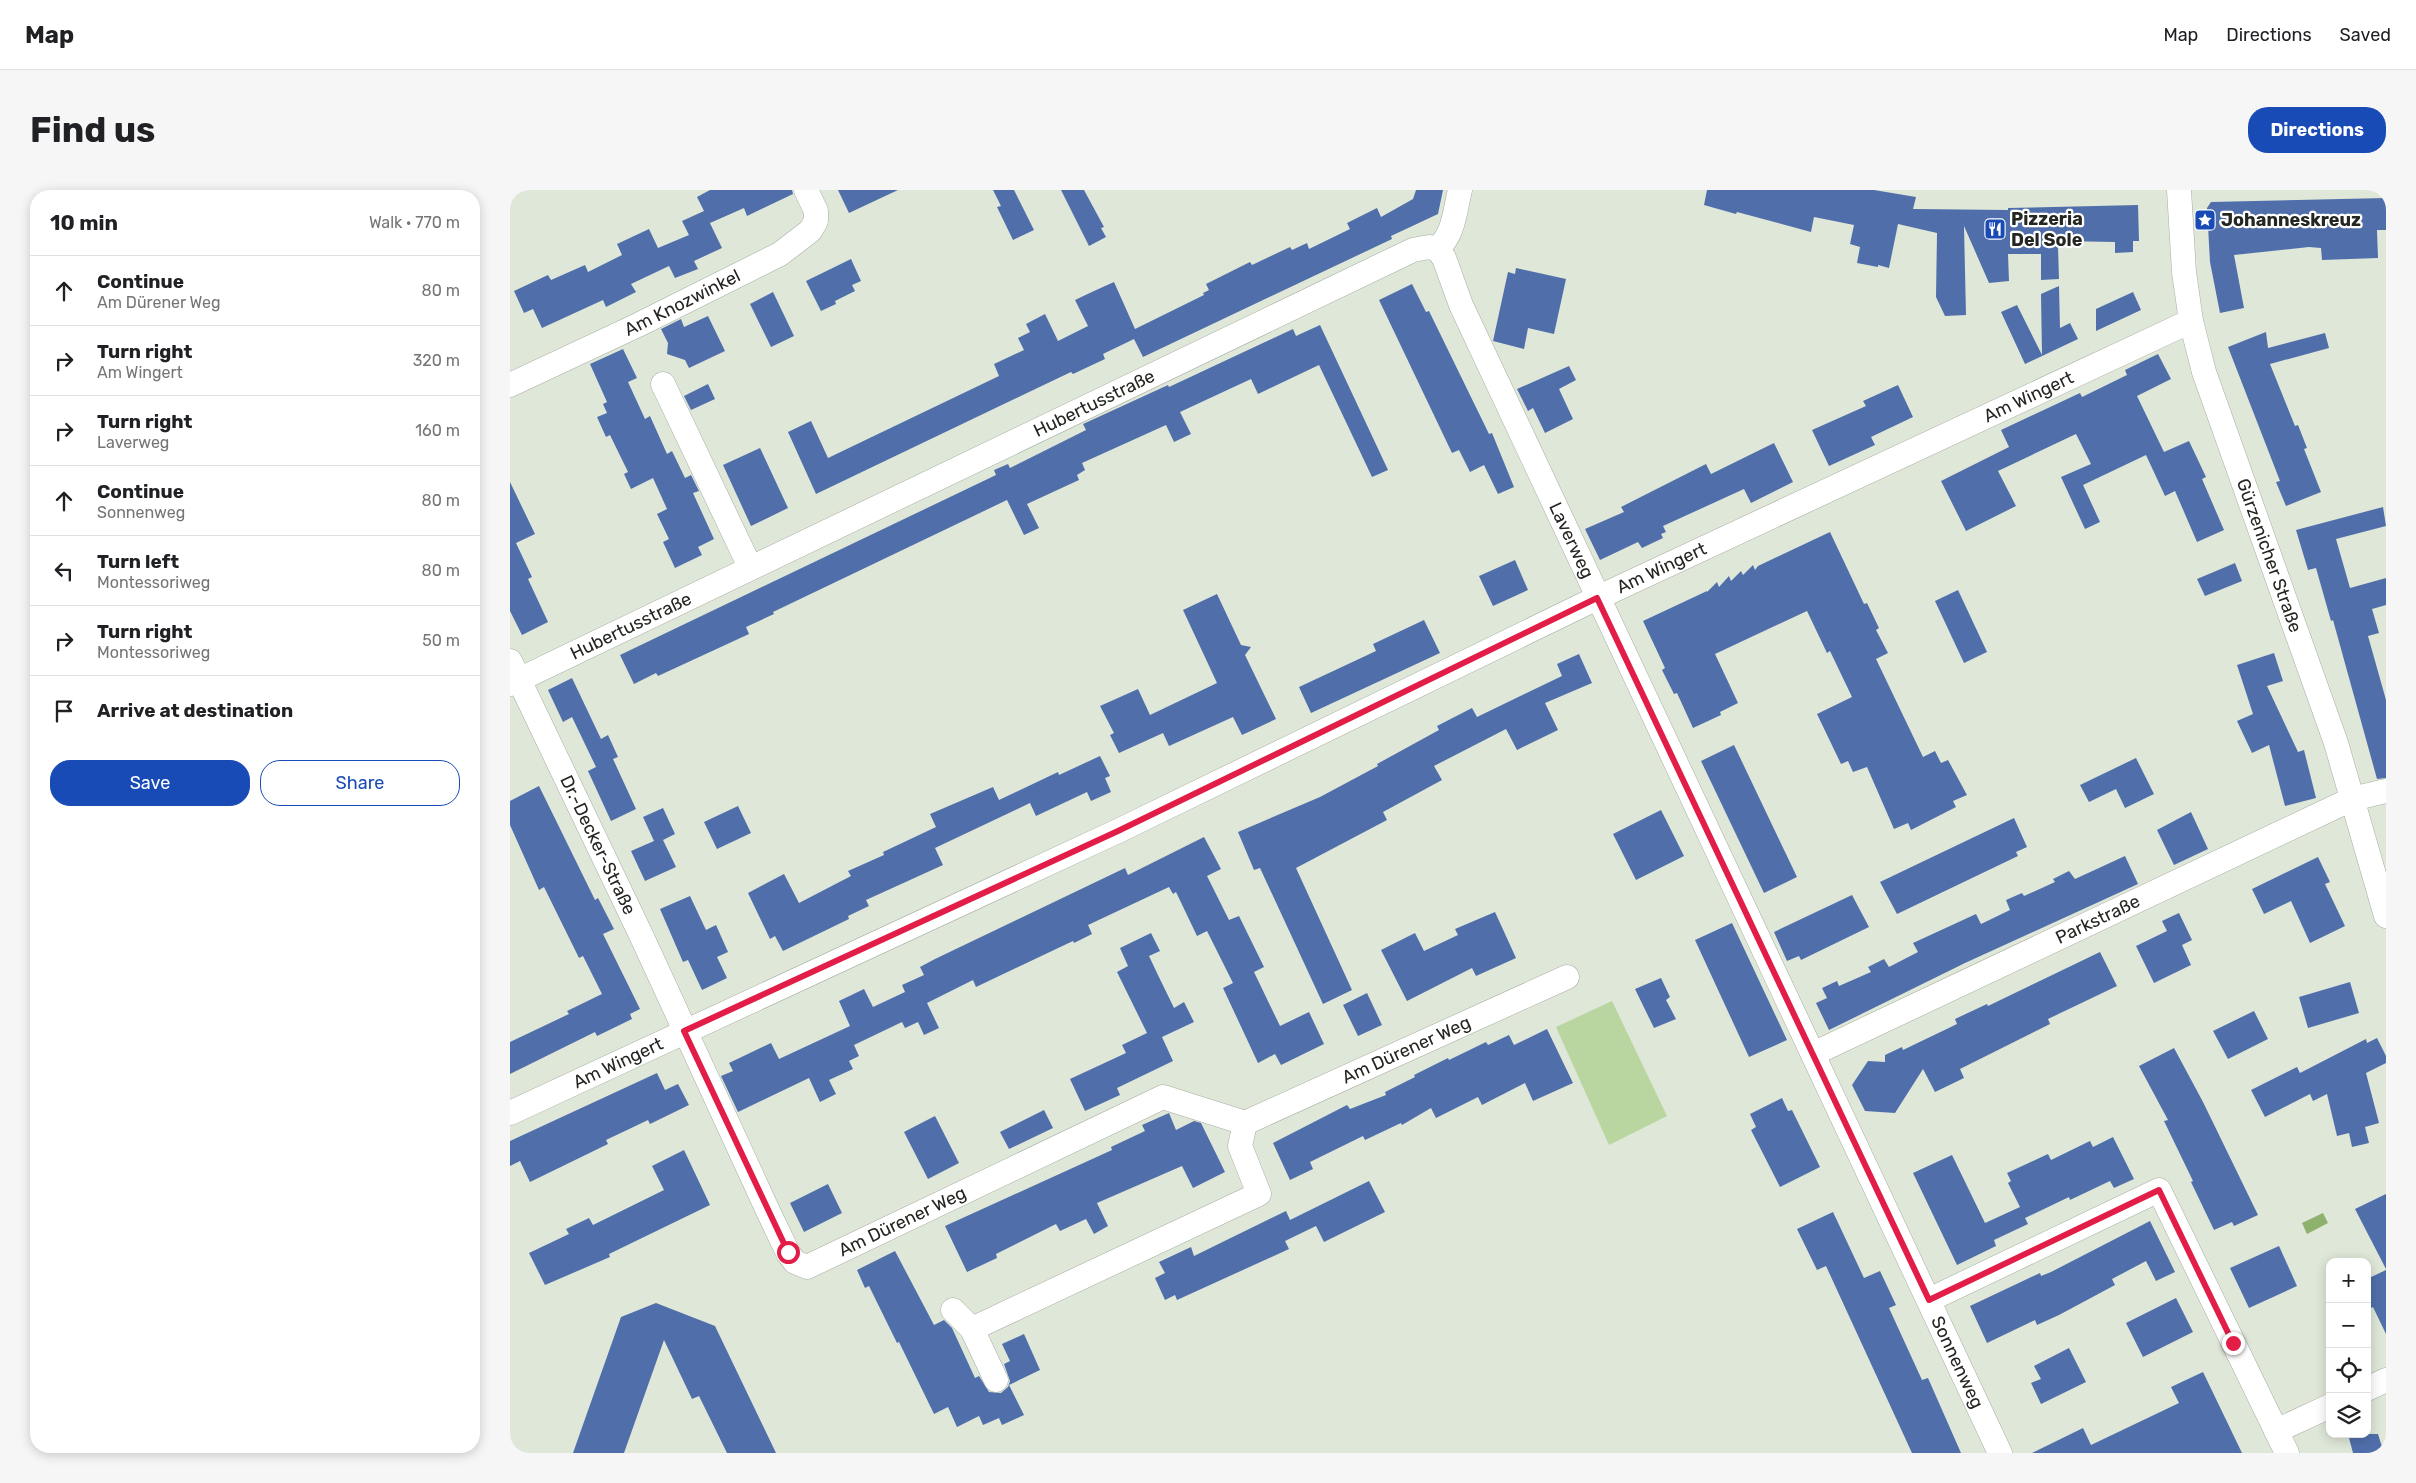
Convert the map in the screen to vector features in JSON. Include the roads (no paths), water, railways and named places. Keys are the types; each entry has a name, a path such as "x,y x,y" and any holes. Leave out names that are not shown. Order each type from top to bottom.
{"street":[{"name":"Am Knozwinkel","path":"510,385 638,325 780,254 810,231 816,221 816,211 806,190"},
{"path":"1437,249 1443,244 1450,233 1460,190"},
{"name":"Gürzenicher Straße","path":"2179,190 2184,272 2191,321 2217,410 2336,742 2386,916"},
{"name":"Hubertusstraße","path":"513,674 750,567 1413,250 1429,247 1437,249"},
{"name":"Laverweg","path":"1437,249 1444,258 1461,305 1597,598 1813,1054"},
{"name":"Am Wingert","path":"510,1113 1118,831 1597,598 2191,321"},
{"path":"664,384 750,567"},
{"name":"Dr.-Decker-Straße","path":"513,674 684,1031"},
{"name":"Parkstraße","path":"1813,1054 2352,799 2386,791"},
{"name":"Am Dürener Weg","path":"684,1031 788,1252 795,1262 807,1268 1163,1097 1245,1123 1567,977"},
{"name":"Sonnenweg","path":"1813,1054 2000,1453"},
{"path":"972,1329 1259,1194 1240,1146 1245,1123"},
{"path":"1929,1300 2159,1190 2287,1453"},
{"path":"954,1310 972,1329 996,1380"},
{"path":"2371,1387 2386,1380"},
{"path":"2276,1431 2326,1408"}],"place":[{"name":"Johanneskreuz","path":"2205,220"},
{"name":"Pizzeria Del Sole","path":"1995,229"}]}
